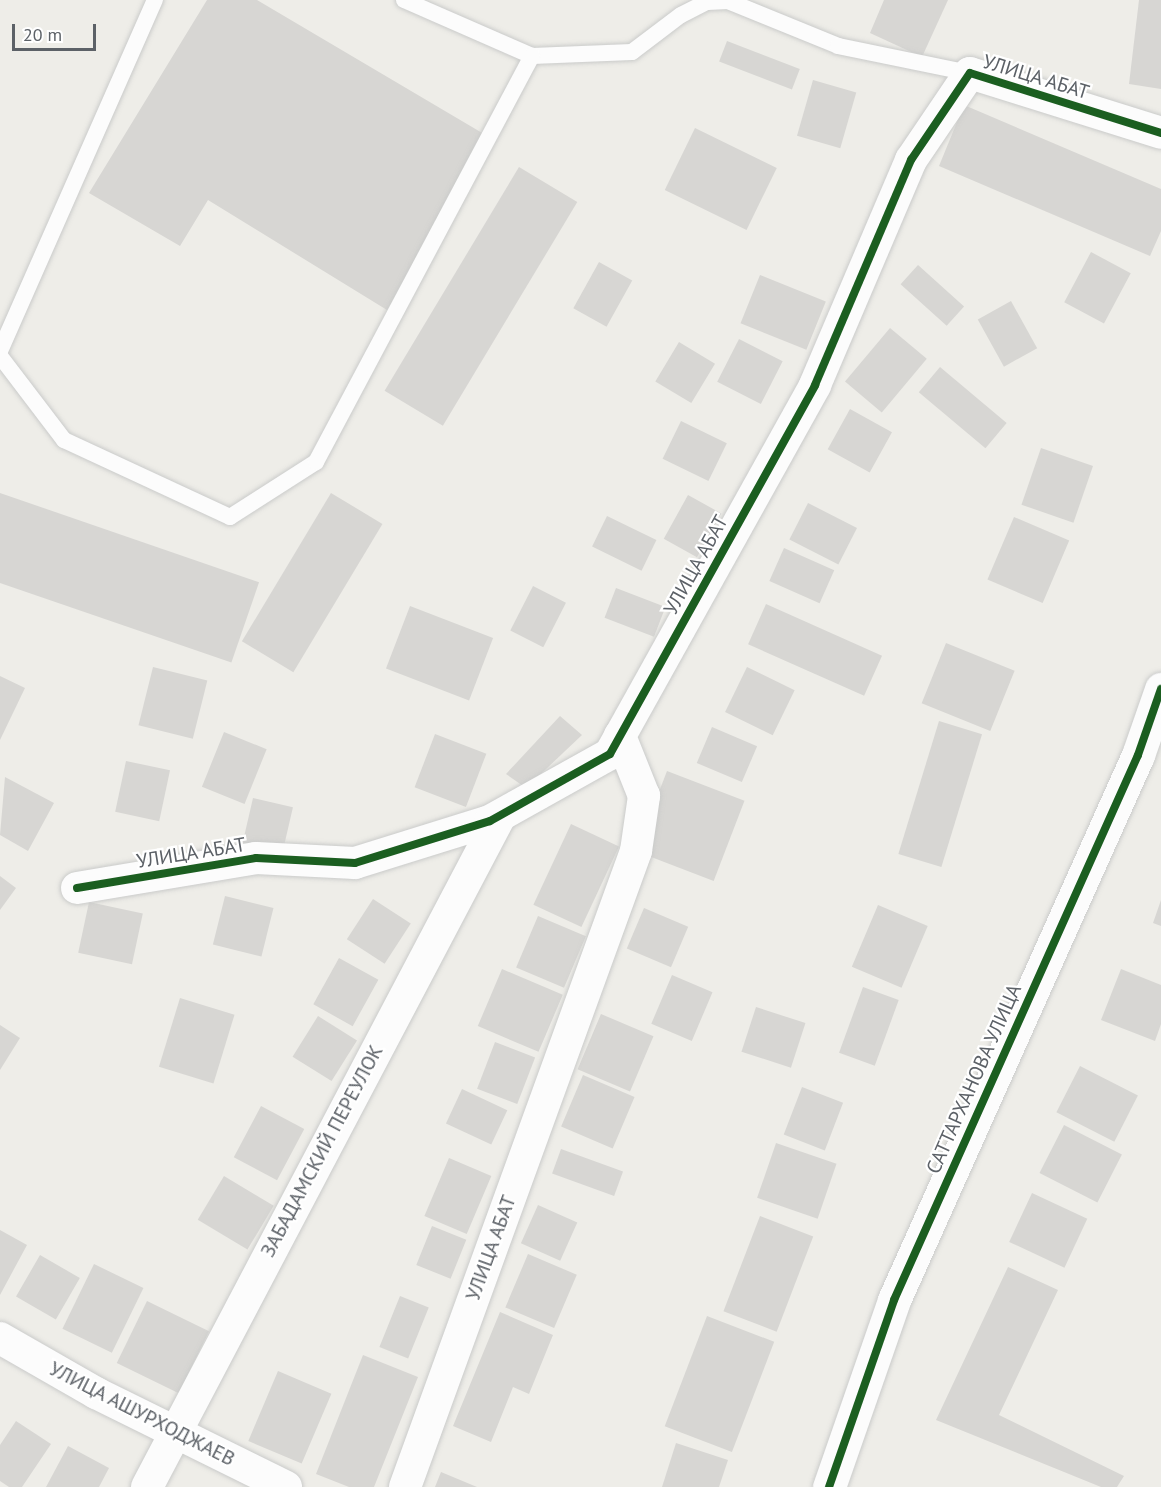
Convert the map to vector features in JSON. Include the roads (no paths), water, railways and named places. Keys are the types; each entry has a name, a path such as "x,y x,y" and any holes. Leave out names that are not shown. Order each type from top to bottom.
{"street":[{"name":"УЛИЦА АБАТ","path":"77,888 256,858 355,863 500,816 610,754 815,385 911,160 970,73 1161,133"},
{"name":"САТТАРХАНОВА УЛИЦА","path":"829,1487 894,1300 1138,755 1161,689"},
{"name":"УЛИЦА АБАТ","path":"405,1487 636,851 644,796 620,736"},
{"name":"ЗАБАДАМСКИЙ ПЕРЕУЛОК","path":"147,1487 173,1431 500,816"},
{"name":"УЛИЦА АШУРХОДЖАЕВ","path":"0,1338 173,1431 286,1487"}],"lane":[{"path":"0,351 155,0"},
{"path":"404,0 532,56 632,52 681,15 707,2 728,1 838,46 970,73"},
{"path":"0,356 64,440 231,517 316,462 532,56"}]}
